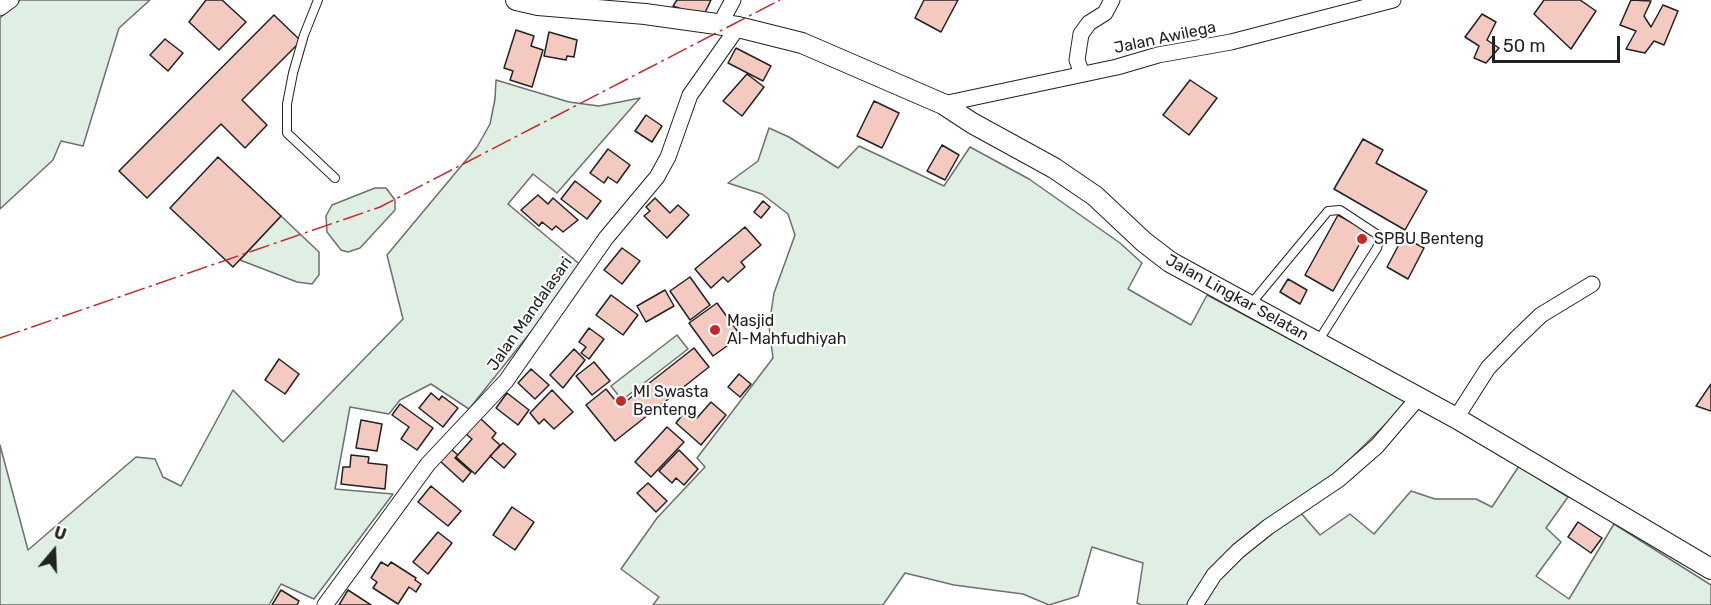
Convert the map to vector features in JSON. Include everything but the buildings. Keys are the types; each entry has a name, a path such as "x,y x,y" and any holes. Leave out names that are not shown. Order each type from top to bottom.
{"street":[{"path":"0,8 11,0"},
{"name":"Jalan Lingkar Selatan","path":"516,0 538,5 645,14 729,26 802,43 943,104 972,123 1054,168 1095,196 1170,262 1456,418 1711,569"},
{"name":"Jalan Mandalasari","path":"325,605 428,464 506,381 606,238 657,177 668,157 690,95 729,26 733,0"},
{"path":"1082,74 1077,60 1081,34 1089,23 1105,13 1112,0"},
{"name":"Jalan Awilega","path":"943,104 1167,53 1242,40 1393,0"},
{"path":"1456,418 1488,368 1517,338 1541,315 1593,284"},
{"path":"1195,605 1214,575 1238,551 1268,527 1338,480 1377,446 1418,398"}],"lane":[{"path":"318,0 304,35 293,73 287,104 287,133 335,178"},
{"path":"1249,306 1328,210 1340,210 1378,235 1379,241 1377,248 1317,343"}],"green space":[{"path":"20,0 150,0 119,28 83,146 61,141 53,160 0,209 0,18"},
{"path":"496,80 569,102 599,106 640,98 557,193 533,174 508,204 583,267 469,409 431,384 400,400 389,414 350,407 335,489 393,494 314,599 281,584 269,605 0,605 0,445 28,550 136,457 155,459 163,477 181,486 233,390 283,442 403,319 387,255 477,147 490,124"},
{"path":"769,128 789,137 838,168 859,146 944,186 970,147 1029,179 1120,243 1142,263 1128,289 1191,325 1207,295 1408,402 1330,479 1293,504 1320,535 1350,514 1374,534 1411,491 1435,499 1476,499 1492,507 1519,466 1568,497 1546,528 1561,542 1536,576 1569,599 1614,524 1711,585 1711,605 1141,605 1137,603 1143,563 1092,547 1078,596 1049,605 1023,594 954,585 905,573 883,605 653,605 659,597 621,569 657,518 705,467 697,458 773,358 769,326 774,293 795,235 788,214 762,194 728,183 758,161"},
{"path":"375,188 386,188 395,200 395,210 360,248 348,252 341,250 327,232 326,216 332,205"},
{"path":"281,216 319,252 319,275 312,284 297,282 240,260"},
{"path":"677,335 688,349 622,400 611,386"}],"power":[{"path":"0,338 380,207 780,0"}],"place":[{"name":"SPBU Benteng","path":"1362,239"},
{"name":"Masjid Al-Mahfudhiyah","path":"715,330"},
{"name":"MI Swasta Benteng","path":"621,401"}]}
